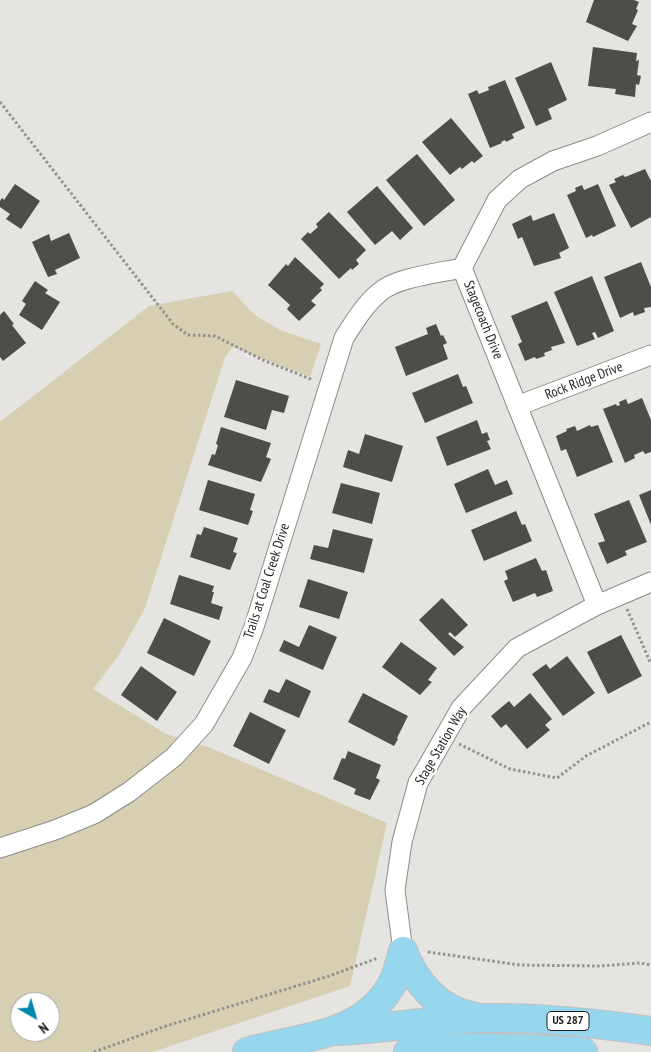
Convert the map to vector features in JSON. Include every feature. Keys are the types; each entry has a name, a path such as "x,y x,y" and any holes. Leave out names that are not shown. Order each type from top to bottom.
{"main road":[{"path":"403,953 413,973 423,987 436,999 450,1009 484,1018"},
{"path":"332,1031 352,1024 384,998 394,980 403,953"},
{"name":"US 287","path":"247,1052 332,1031 417,1022 484,1018 590,1023 651,1031"},
{"name":"US 287","path":"408,1052 484,1048 532,1048 583,1052"}],"street":[{"name":"Stagecoach Drive","path":"598,605 462,268 497,200 520,178 553,161 597,146 651,122"},
{"name":"Trails at Coal Creek Drive","path":"0,848 55,830 101,810 129,792 174,757 204,724 242,658 251,634 344,338 361,311 381,290 405,279 462,268"},
{"name":"Rock Ridge Drive","path":"517,406 651,355"},
{"name":"Stage Station Way","path":"403,953 396,890 402,842 418,784 461,708 517,648 598,605 651,582"}],"path":[{"path":"0,102 173,324 188,335 216,336 263,360 329,385"},
{"path":"621,595 651,664"},
{"path":"445,736 510,769 556,778 586,756 651,722"},
{"path":"94,1052 163,1027 403,953 520,965 600,966 640,963 651,966"}],"shaded area":[{"path":"232,291 256,316 282,331 321,344 310,377 233,347 225,357 145,608 119,655 93,689 166,734 208,747 387,823 350,986 153,1052 0,1052 0,422 149,306"}],"building":[{"path":"594,0 634,0 639,2 632,24 637,26 628,41 586,22"},
{"path":"593,47 637,53 636,61 639,60 637,75 641,76 639,85 636,84 635,97 615,94 616,89 588,86"},
{"path":"551,62 567,100 548,109 552,119 536,126 515,78"},
{"path":"505,80 525,128 512,134 514,138 506,142 505,140 490,148 468,94 477,90 479,94 489,90 488,87"},
{"path":"451,118 483,156 474,163 472,161 462,169 460,167 450,175 422,142"},
{"path":"417,154 455,200 424,226 386,180"},
{"path":"645,169 651,181 651,217 631,228 609,185 616,182 614,179 623,175 625,177"},
{"path":"15,184 40,201 21,229 6,219 10,214 0,207 0,201 2,198 4,200"},
{"path":"598,184 616,226 593,237 592,235 586,238 567,195 576,191 575,188 582,185 584,190"},
{"path":"377,186 413,228 400,240 392,231 375,245 347,212"},
{"path":"329,212 366,250 356,260 359,264 352,270 351,268 339,279 301,239 308,232 310,234 318,227 316,224"},
{"path":"554,213 569,248 559,253 561,258 534,266 522,237 518,239 512,224 531,215 533,221"},
{"path":"69,233 80,258 55,270 57,274 48,277 32,242 49,234 51,241"},
{"path":"295,257 324,284 320,288 322,290 311,301 316,305 299,321 287,309 290,305 268,285 286,264 288,266"},
{"path":"641,262 651,287 651,307 644,308 645,312 634,316 633,312 620,318 604,277"},
{"path":"592,276 614,331 598,338 595,332 592,333 595,339 577,346 554,292"},
{"path":"35,281 48,290 45,293 60,302 42,330 19,315 26,304 22,301"},
{"path":"547,301 565,343 551,347 552,350 544,353 545,356 525,361 518,344 522,342 511,316"},
{"path":"4,311 26,343 3,361 0,357 0,315"},
{"path":"436,324 441,336 443,335 447,343 443,345 448,359 406,376 395,347 428,334 426,328"},
{"path":"458,374 463,387 466,386 473,403 425,423 412,393"},
{"path":"236,380 289,396 284,413 272,410 266,430 224,417"},
{"path":"642,398 651,420 651,452 645,454 643,451 634,455 635,458 625,463 603,409 616,404 617,406 620,405 619,402 626,399 628,404"},
{"path":"477,420 482,434 487,432 490,440 487,441 491,449 447,466 436,437"},
{"path":"590,425 591,427 598,425 613,462 577,477 566,449 561,451 556,436 567,431 566,429 575,426 577,431"},
{"path":"221,427 271,443 266,457 271,459 261,482 208,465 212,454 215,455"},
{"path":"365,434 403,446 392,482 343,467 348,450 359,454"},
{"path":"488,469 495,485 507,480 513,494 466,513 454,484"},
{"path":"208,480 255,494 250,510 253,511 248,525 199,510"},
{"path":"341,483 380,493 372,524 332,513"},
{"path":"651,490 651,525 639,495"},
{"path":"629,500 647,542 625,551 627,555 607,564 598,543 605,541 594,514"},
{"path":"516,511 522,525 525,524 532,541 484,561 471,530"},
{"path":"204,527 238,538 233,552 237,553 230,570 190,557 197,534 201,535"},
{"path":"333,529 373,539 364,573 310,559 314,545 328,548"},
{"path":"536,558 542,571 546,570 553,591 537,597 535,593 513,602 504,581 508,579 505,571"},
{"path":"179,575 214,586 211,603 223,607 219,620 170,604"},
{"path":"308,579 348,592 339,619 299,607"},
{"path":"442,598 468,625 455,637 450,632 448,634 464,647 454,656 419,620"},
{"path":"164,618 211,641 194,676 147,653"},
{"path":"309,625 337,637 323,670 279,651 284,640 299,647"},
{"path":"621,635 642,676 608,694 587,652"},
{"path":"401,642 437,668 428,680 432,682 420,695 382,667"},
{"path":"567,656 595,693 563,716 532,674 546,664 550,669"},
{"path":"141,666 177,692 157,721 121,695"},
{"path":"286,679 311,691 299,718 263,702 269,689 279,693"},
{"path":"363,693 408,716 394,746 348,722"},
{"path":"530,693 552,719 545,725 550,730 527,749 506,724 501,728 491,716 509,701 514,707"},
{"path":"250,712 286,730 269,764 233,746"},
{"path":"348,751 381,765 376,778 380,780 370,800 354,794 356,789 333,779 342,758 345,759"}]}
